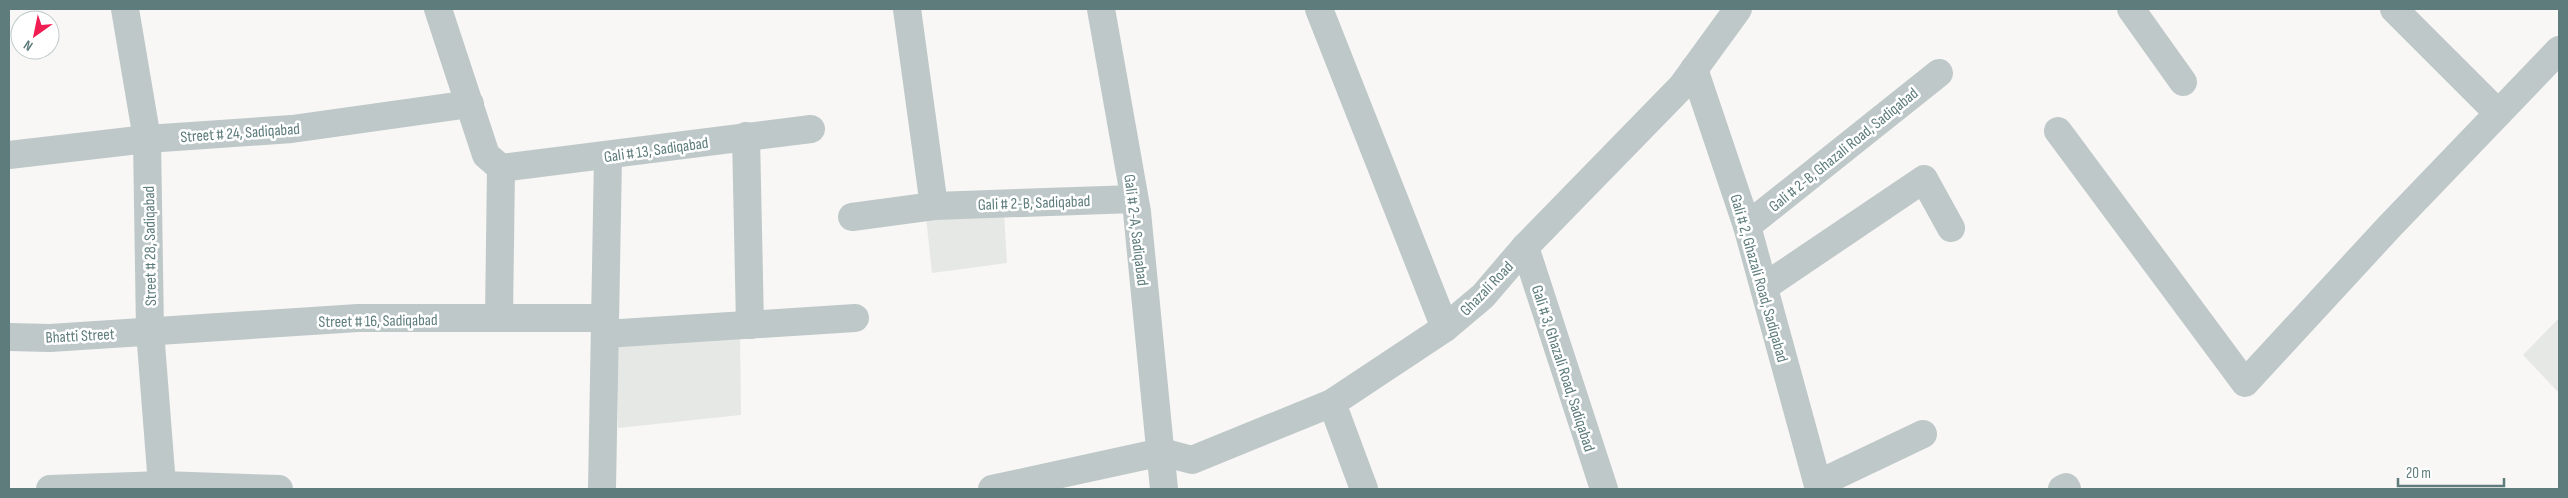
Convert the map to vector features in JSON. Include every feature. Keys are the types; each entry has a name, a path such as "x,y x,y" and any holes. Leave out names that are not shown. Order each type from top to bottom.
{"street":[{"name":"Street # 28, Sadiqabad","path":"125,9 147,139 150,331 162,485"},
{"path":"438,9 486,155 501,168 499,318"},
{"path":"906,9 934,206"},
{"name":"Gali # 2-A, Sadiqabad","path":"1102,9 1134,199 1162,452 1164,489"},
{"path":"1319,9 1446,328"},
{"name":"Ghazali Road","path":"1162,452 1192,460 1332,403 1446,328 1482,296 1525,247 1682,86 1738,9"},
{"path":"2131,9 2183,82"},
{"path":"2394,9 2498,113"},
{"path":"2058,132 2245,382 2389,227 2559,50"},
{"name":"Gali # 2, Ghazali Road, Sadiqabad","path":"1694,69 1747,226 1818,487"},
{"name":"Gali # 2-B, Ghazali Road, Sadiqabad","path":"1747,226 1939,73"},
{"name":"Street # 24, Sadiqabad","path":"9,155 147,139 292,129 470,104"},
{"name":"Gali # 13, Sadiqabad","path":"501,168 811,129"},
{"path":"746,136 750,325"},
{"path":"602,489 608,156"},
{"path":"1764,286 1924,179 1951,228"},
{"name":"Gali # 2-B, Sadiqabad","path":"852,217 934,206 1134,199"},
{"name":"Gali # 3, Ghazali Road, Sadiqabad","path":"1525,247 1604,489"},
{"name":"Street # 16, Sadiqabad","path":"150,331 358,318 499,318 605,327 750,325 855,318"},
{"name":"Bhatti Street","path":"9,337 50,338 150,331"},
{"path":"1332,403 1364,489"},
{"path":"1818,487 1923,434"},
{"path":"992,489 1162,452"},
{"path":"50,489 162,485 279,489"},
{"path":"2062,489 2066,487 2067,489"}],"shaded area":[{"path":"1004,214 1007,263 932,273 926,217"},
{"path":"2559,318 2559,393 2523,355"},
{"path":"740,333 741,415 618,428 617,343"}]}
